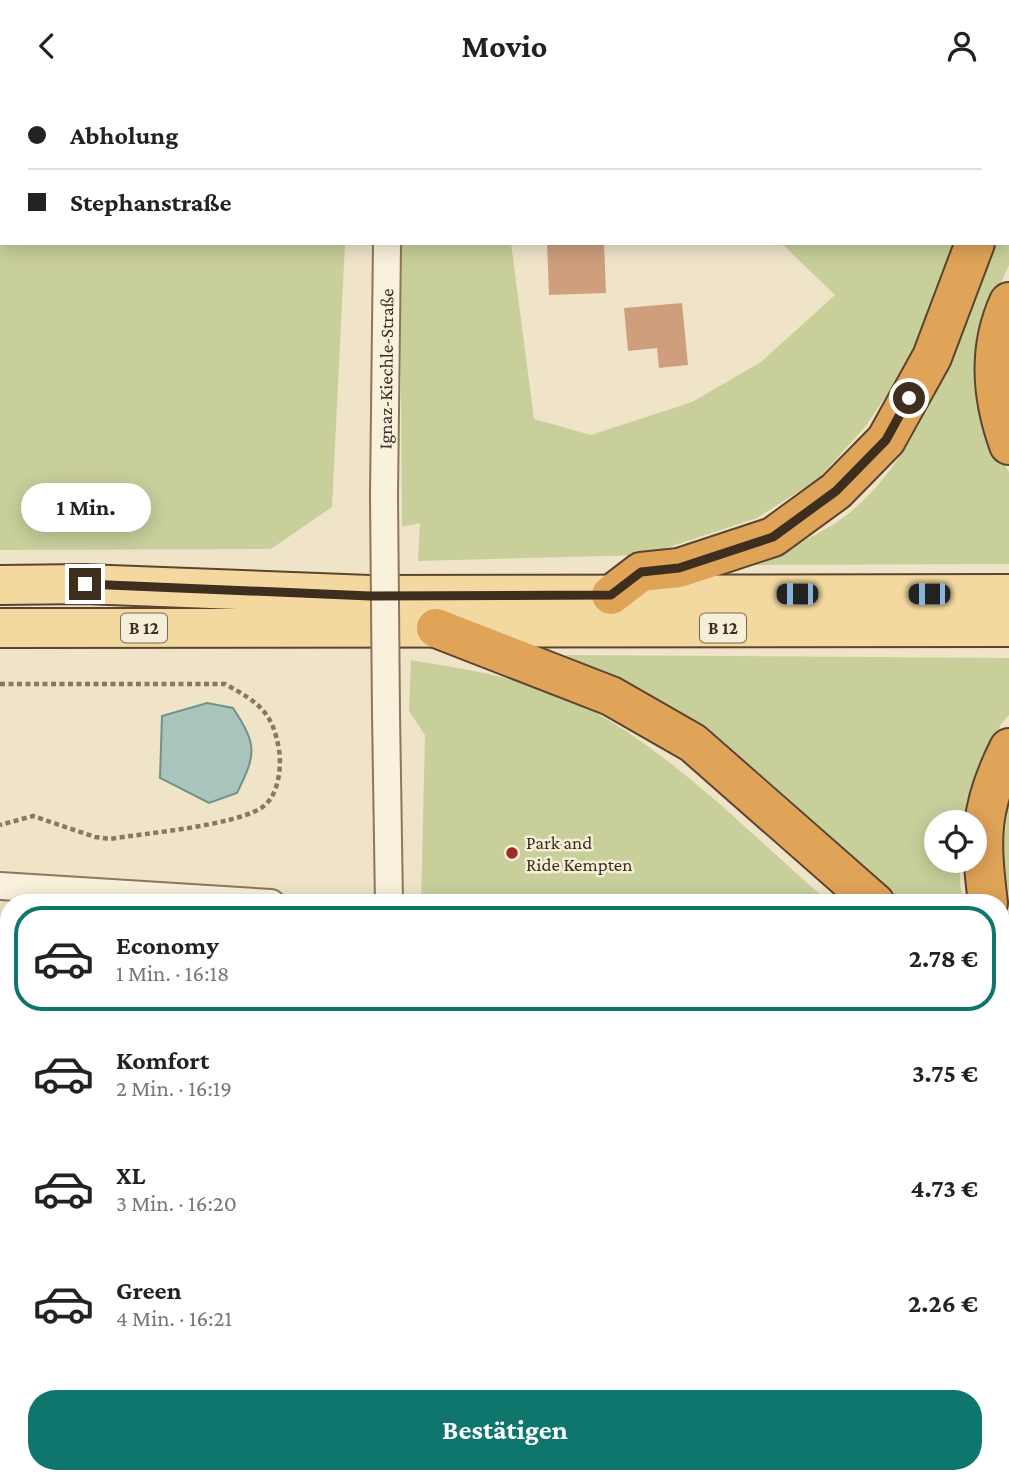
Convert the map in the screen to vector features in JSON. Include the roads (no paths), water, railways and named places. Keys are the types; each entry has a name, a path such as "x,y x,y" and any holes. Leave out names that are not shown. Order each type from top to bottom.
{"highway":[{"path":"611,595 641,572 679,568 773,537 836,491 886,440 932,357 974,245"},
{"path":"1009,302 1002,317 993,358 997,413 1009,445"},
{"path":"436,628 611,696 693,743 865,894"},
{"path":"987,894 981,842 991,784 1009,748"}],"main road":[{"name":"B 12","path":"0,585 85,584 370,596 1009,594"},
{"name":"B 12","path":"0,628 1009,627"}],"street":[{"name":"Ignaz-Kiechle-Straße","path":"387,245 384,495 388,894"},
{"path":"0,886 128,894"}],"water":[{"path":"207,703 233,708 247,732 251,750 248,769 237,793 209,803 160,778 162,716"}],"place":[{"name":"Park and Ride Kempten","path":"512,853"}]}
